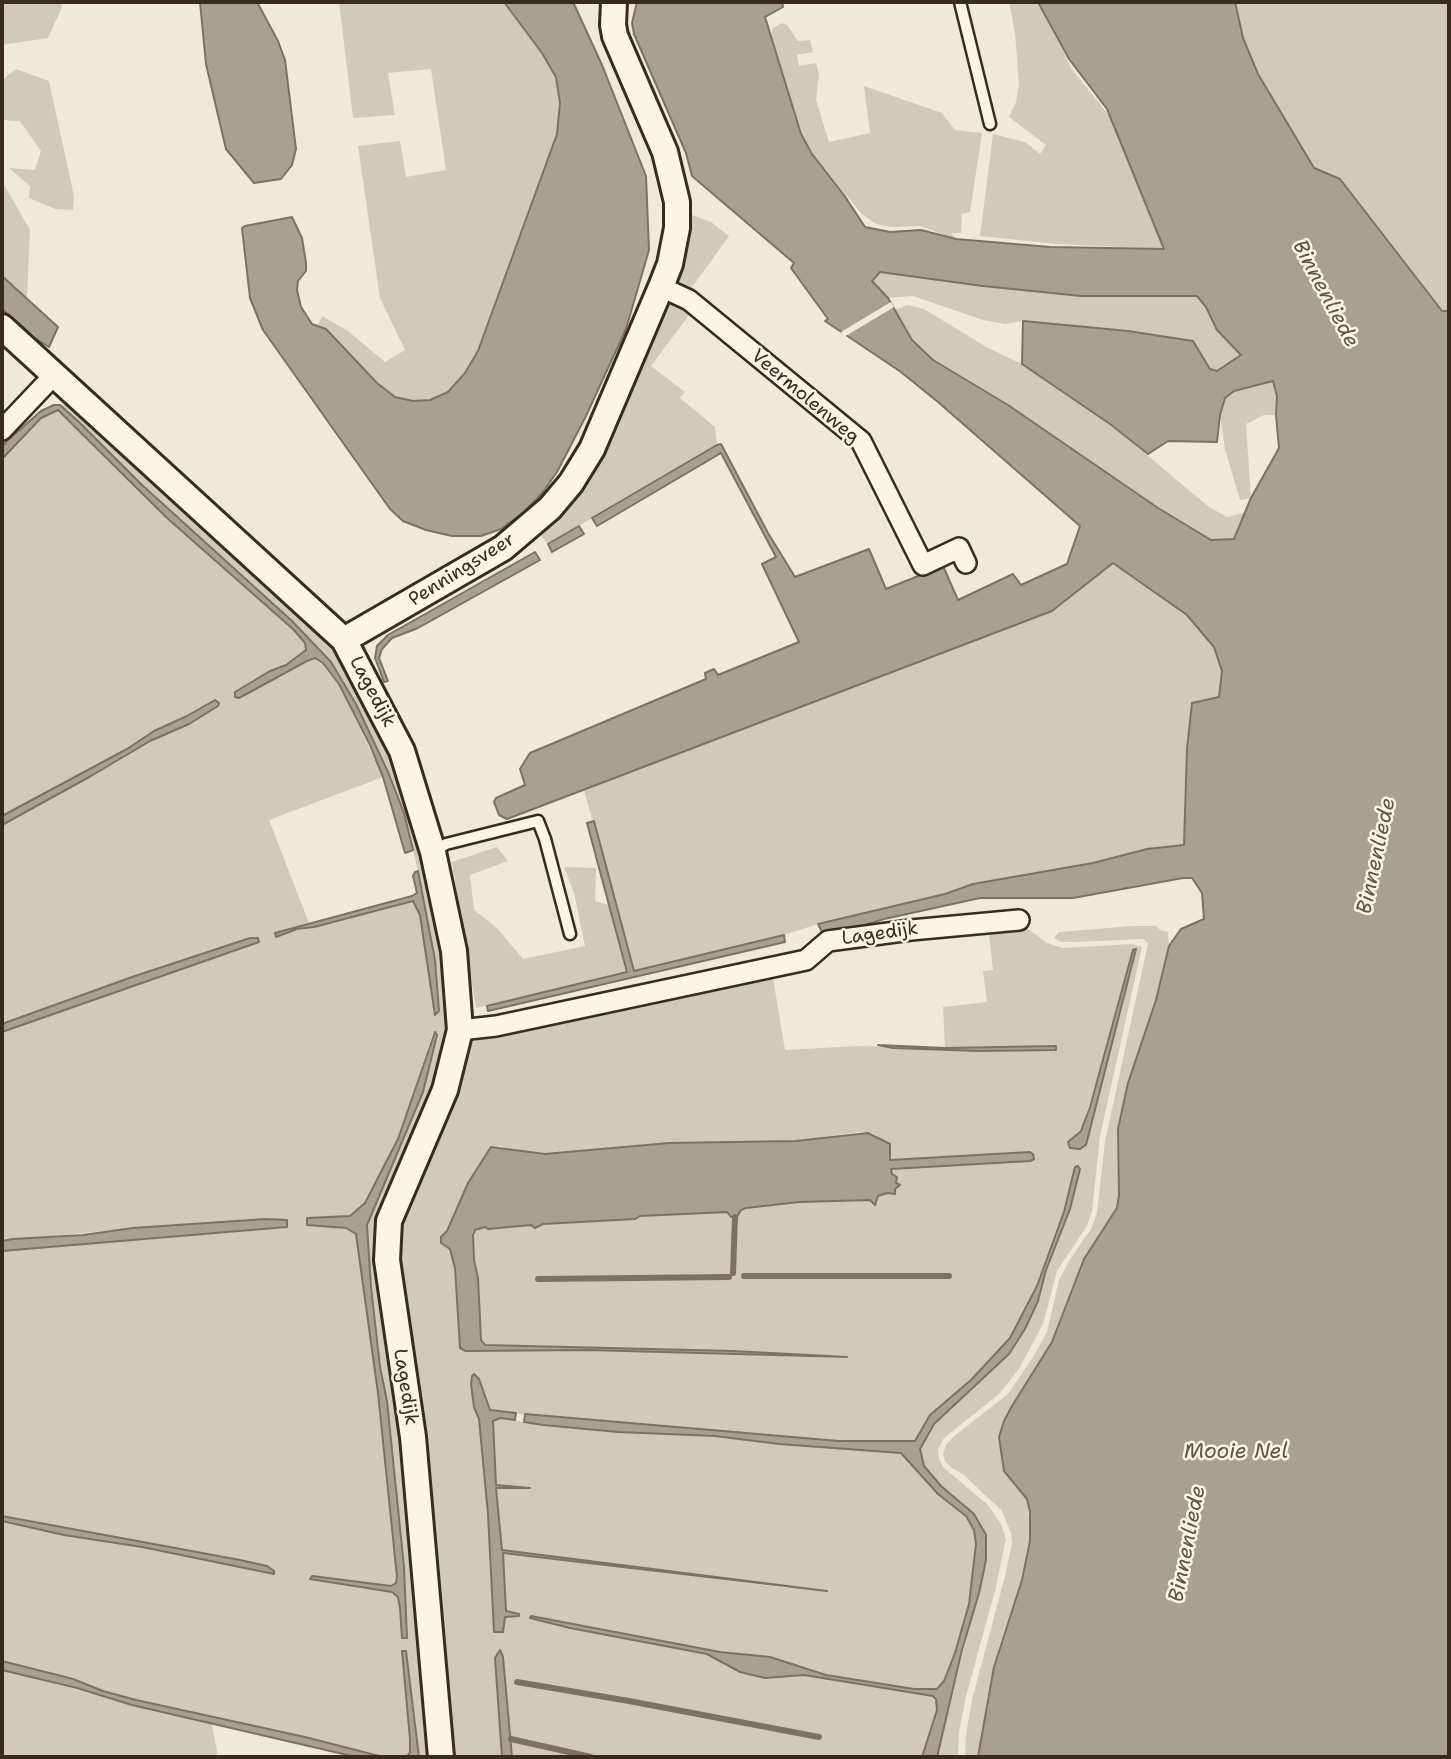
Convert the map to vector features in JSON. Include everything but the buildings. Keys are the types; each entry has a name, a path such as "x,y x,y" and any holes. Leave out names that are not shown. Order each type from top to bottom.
{"street":[{"name":"Penningsveer","path":"344,640 503,548 550,508 571,483 592,449 661,288 670,264 677,228 677,202 665,152 618,47 612,25 614,2"},
{"name":"Veermolenweg","path":"661,288 690,300 861,441 923,565 959,548 966,563"},
{"path":"2,327 344,640"},
{"path":"2,430 55,374"},
{"name":"Lagedijk","path":"344,640 402,751 433,852 454,951 460,1030 445,1090 389,1221 387,1260 413,1437 441,1757"},
{"name":"Lagedijk","path":"460,1030 496,1026 806,960 828,941 1019,920"}],"lane":[{"path":"960,2 990,124"},
{"path":"433,852 446,844 538,821 570,934"}],"shaded area":[{"path":"2,2 60,2 62,7 48,38 2,45"},
{"path":"339,2 504,2 542,53 556,77 560,103 557,134 478,351 465,373 448,392 430,400 413,401 395,397 377,383 327,329 318,325 322,316 348,331 385,362 405,350 380,298 358,146 400,141 406,177 446,170 431,69 388,73 395,115 353,118"},
{"path":"1009,2 1039,2 1071,68 1111,118 1164,249 1056,244 980,236 993,134 1025,142 1040,154 1046,145 1009,117 1016,102 1019,85 1015,33"},
{"path":"1235,2 1449,2 1449,311 1442,311 1340,179 1315,168 1258,74 1243,38"},
{"path":"781,23 787,25 798,41 810,40 813,52 797,55 799,66 816,63 819,74 816,100 829,142 870,133 864,86 942,113 955,130 982,133 970,212 962,214 961,233 951,233 956,239 920,226 891,227 876,224 862,214 812,154 801,134 772,44 772,29"},
{"path":"16,69 49,81 74,196 73,210 55,209 29,198 30,186 9,168 35,170 41,151 20,121 2,120 2,80"},
{"path":"2,181 30,230 27,298 2,276"},
{"path":"692,215 711,222 729,236 690,290 679,283 675,274"},
{"path":"880,272 1081,296 1197,296 1206,307 1217,330 1241,355 1218,371 1210,369 1192,341 1128,331 1023,321 1005,324 983,320 913,296 888,298 872,281"},
{"path":"671,304 687,309 690,314 651,366 685,392 680,398 715,427 717,445 548,544 539,534 569,503 665,306"},
{"path":"907,305 924,309 988,348 1022,364 1110,424 1209,507 1227,517 1246,512 1234,539 1211,541 1008,405 933,360 912,340 895,310"},
{"path":"1274,381 1277,396 1276,415 1264,415 1246,424 1251,498 1240,500 1225,449 1220,415 1225,398 1234,391"},
{"path":"75,403 341,655 394,758 446,940 451,1026 445,1063 388,1202 397,1392 430,1757 419,1757 406,1651 402,1652 410,1739 410,1752 407,1757 383,1757 175,1709 2,1661 2,1521 273,1573 267,1566 240,1560 2,1516 2,1251 286,1228 286,1220 133,1228 2,1241 2,1032 251,945 258,938 250,938 132,977 2,1024 2,825 150,741 189,724 219,703 214,700 154,731 127,749 2,816 2,459 41,418 57,409 167,518 294,630 305,643 306,650 299,657 270,671 239,698 315,658 323,663 339,684 383,777 269,820 309,923 274,933 276,937 297,929 413,901 420,915 435,1014 435,960 422,887 404,813 356,704 331,662 313,642 142,485 60,405","holes":["433,1033 431,1062 423,1092 367,1225 366,1241 380,1367 387,1401 404,1567 407,1637 398,1597 392,1592 312,1576 391,1586 396,1583 397,1577 378,1393 356,1234 346,1228 308,1225 307,1221 309,1217 325,1219 350,1216 365,1203 398,1139"]},
{"path":"1114,563 1187,615 1214,647 1222,671 1219,697 1192,704 1184,845 1147,849 1093,863 973,884 945,894 634,971 584,790 1052,611"},
{"path":"497,847 508,861 470,875 474,910 497,928 523,959 585,946 574,893 564,867 596,868 595,901 609,905 628,972 476,1008 452,862"},
{"path":"988,926 1024,926 1047,943 1062,948 1132,944 1142,947 1100,1136 1092,1211 1087,1226 1057,1271 1043,1324 1019,1369 999,1394 944,1438 938,1449 943,1467 988,1505 1001,1524 1006,1539 995,1591 966,1696 959,1732 958,1757 937,1757 986,1560 986,1535 974,1514 941,1486 924,1466 920,1449 934,1424 1009,1354 1025,1329 1038,1301 1046,1270 1070,1209 1075,1167 1064,1212 1037,1286 1010,1338 971,1380 930,1415 915,1441 839,1441 542,1417 490,1410 479,1379 472,1389 474,1407 479,1419 494,1632 503,1630 505,1617 519,1616 506,1611 502,1553 788,1588 826,1590 502,1550 491,1428 496,1419 618,1432 715,1436 779,1444 892,1451 904,1456 938,1494 966,1516 974,1530 976,1544 969,1604 955,1653 944,1681 937,1689 914,1689 826,1675 770,1657 720,1652 531,1616 530,1618 707,1654 744,1674 765,1678 804,1675 933,1696 937,1710 922,1757 512,1757 503,1657 500,1651 495,1658 502,1757 449,1757 397,1245 401,1223 468,1037 772,972 785,1050 857,1046 945,1048 943,1007 987,1002 983,971 993,970","holes":["1136,949 1086,1144 1081,1149 1068,1142 1082,1128 1133,950","859,1132 873,1133 887,1143 889,1161 1030,1152 1034,1159 890,1169 896,1183 895,1194 882,1193 873,1205 871,1200 799,1202 746,1208 740,1210 736,1217 731,1217 727,1212 640,1216 624,1220 488,1229 485,1227 475,1230 473,1235 481,1340 485,1345 771,1353 844,1358 460,1348 455,1268 450,1249 444,1245 441,1237 447,1231 468,1183 492,1147 545,1154 669,1143 796,1141"]},
{"path":"1157,926 1168,932 1169,946 1156,1000 1128,1083 1118,1129 1117,1208 1084,1259 1052,1342 1012,1406 1009,1478 1027,1499 1030,1528 1028,1554 999,1647 978,1757 965,1757 972,1700 1012,1543 1002,1511 964,1475 952,1468 945,1461 943,1454 953,1437 1008,1394 1033,1357 1047,1332 1059,1280 1091,1229 1097,1213 1105,1141 1148,944 1144,939 1062,942 1054,938 1059,932"},
{"path":"2,1670 212,1724 218,1757 2,1757"}],"water":[{"path":"200,2 257,2 278,41 285,60 296,149 292,165 281,179 254,183 226,149 206,64"},
{"path":"504,2 573,2 602,65 646,176 649,250 626,329 557,472 523,513 501,529 481,536 452,536 403,521 390,509 263,330 250,298 242,228 292,217 302,238 306,263 306,271 298,281 297,290 301,307 312,324 326,329 377,383 395,397 413,401 430,400 448,392 465,373 478,351 557,134 560,103 556,77 542,53"},
{"name":"Mooie Nel","path":"637,2 782,2 783,7 765,17 801,134 812,154 865,227 890,232 921,230 956,239 1050,247 1164,249 1107,109 1069,59 1038,2 1235,2 1243,38 1258,74 1314,168 1340,179 1442,311 1449,311 1449,1757 978,1757 994,1667 1022,1580 1030,1541 1027,1499 1004,1471 999,1437 1012,1406 1052,1342 1084,1259 1117,1208 1118,1129 1128,1083 1156,1000 1169,946 1181,929 1204,919 1202,893 1192,878 1183,878 1073,898 980,898 884,919 852,929 822,932 818,924 945,894 973,884 1093,863 1147,849 1184,845 1187,749 1192,703 1219,697 1222,671 1214,647 1187,615 1113,563 1052,611 507,819 499,815 494,802 496,798 525,785 520,769 530,753 706,679 705,673 714,669 718,675 799,642 762,564 776,557 721,453 597,526 592,518 717,445 721,444 768,533 795,577 869,549 886,589 943,566 958,600 1013,574 1021,585 1067,564 1080,526 901,372 825,321 828,319 791,268 794,263 692,176 686,153 634,34 632,23","holes":["880,272 1081,296 1197,296 1206,307 1217,330 1241,355 1217,371 1210,369 1193,341 1128,331 1023,321 1022,364 1110,424 1148,454 1168,441 1217,442 1225,398 1234,391 1273,381 1277,396 1279,448 1251,498 1234,539 1211,540 1158,508 1008,405 933,360 912,340 888,298 872,281"]},
{"path":"2,276 58,327 49,347 33,337 2,309"},
{"path":"60,405 80,423 142,485 292,621 331,662 356,704 388,772 404,813 413,850 405,853 383,777 370,745 339,684 323,663 315,658 307,661 239,698 235,697 235,692 270,671 286,665 306,650 305,643 294,630 167,518 58,410 41,418 2,459 2,447 7,441 41,411"},
{"path":"579,526 584,534 552,552 548,544"},
{"path":"535,552 540,560 418,628 392,638 382,649 379,658 388,681 384,682 375,658 377,646 388,635"},
{"path":"215,700 219,703 218,706 189,724 150,741 2,825 2,816"},
{"path":"594,821 634,971 784,935 785,942 488,1011 487,1006 627,972 587,823"},
{"path":"418,871 435,960 439,1011 435,1015 420,915 413,901 297,929 276,937 275,933 412,896 417,893 413,876"},
{"path":"250,938 258,938 259,942 2,1032 2,1024"},
{"path":"1136,949 1086,1145 1080,1149 1070,1148 1068,1142 1081,1131 1090,1107 1133,950"},
{"path":"435,1032 437,1035 423,1092 367,1225 371,1287 380,1367 387,1401 404,1567 407,1638 402,1638 398,1597 392,1592 310,1579 312,1576 391,1586 396,1583 397,1577 378,1393 356,1234 346,1228 307,1225 307,1218 350,1216 365,1203 398,1139"},
{"path":"878,1045 945,1048 1056,1046 1056,1050 979,1051 893,1048"},
{"path":"868,1133 890,1144 890,1160 1030,1152 1034,1159 891,1169 892,1174 897,1177 896,1183 900,1185 895,1189 895,1194 878,1196 875,1205 870,1200 799,1202 746,1208 741,1210 737,1217 731,1217 727,1212 640,1216 635,1219 543,1224 535,1228 531,1225 488,1229 485,1227 475,1230 473,1235 481,1340 485,1345 733,1351 847,1357 588,1350 466,1351 460,1348 455,1268 450,1249 441,1243 441,1237 447,1231 468,1183 491,1147 545,1154 669,1143 796,1141"},
{"path":"1075,1167 1080,1169 1070,1209 1046,1270 1038,1301 1025,1329 1009,1354 934,1424 920,1449 924,1466 941,1486 974,1514 986,1535 986,1560 979,1593 962,1650 937,1757 922,1757 937,1710 933,1696 804,1675 765,1678 740,1672 707,1654 530,1618 531,1616 720,1652 770,1657 826,1675 914,1689 937,1689 944,1681 955,1653 969,1604 976,1544 974,1530 966,1516 938,1494 901,1453 779,1444 715,1436 618,1432 543,1425 524,1422 525,1414 839,1441 915,1441 930,1415 971,1380 1010,1338 1037,1286 1064,1212"},
{"path":"266,1219 287,1220 287,1227 2,1251 2,1241 13,1239"},
{"path":"474,1374 479,1379 490,1410 516,1413 515,1420 500,1418 493,1421 496,1485 530,1488 496,1488 502,1550 827,1591 503,1553 506,1611 519,1616 505,1617 503,1632 494,1632 488,1514 479,1419 474,1407 471,1384"},
{"path":"2,1516 240,1560 267,1566 274,1574 142,1547 64,1535 2,1521"},
{"path":"500,1650 503,1657 512,1757 502,1757 495,1658"},
{"path":"402,1651 406,1651 419,1757 407,1757 410,1752 410,1739"},
{"path":"2,1661 73,1679 136,1700 383,1757 356,1757 132,1705 77,1688 2,1670"}],"pier":[{"path":"891,302 894,307 844,337 841,332"}],"waterway":[{"path":"733,1273 735,1217"},
{"path":"744,1276 949,1276"},
{"path":"538,1279 729,1277"},
{"path":"517,1682 819,1737"},
{"path":"511,1739 591,1757"}],"water label":[{"name":"Binnenliede","path":"1325,294"},
{"name":"Binnenliede","path":"1377,856"},
{"name":"Binnenliede","path":"1188,1544"}]}
